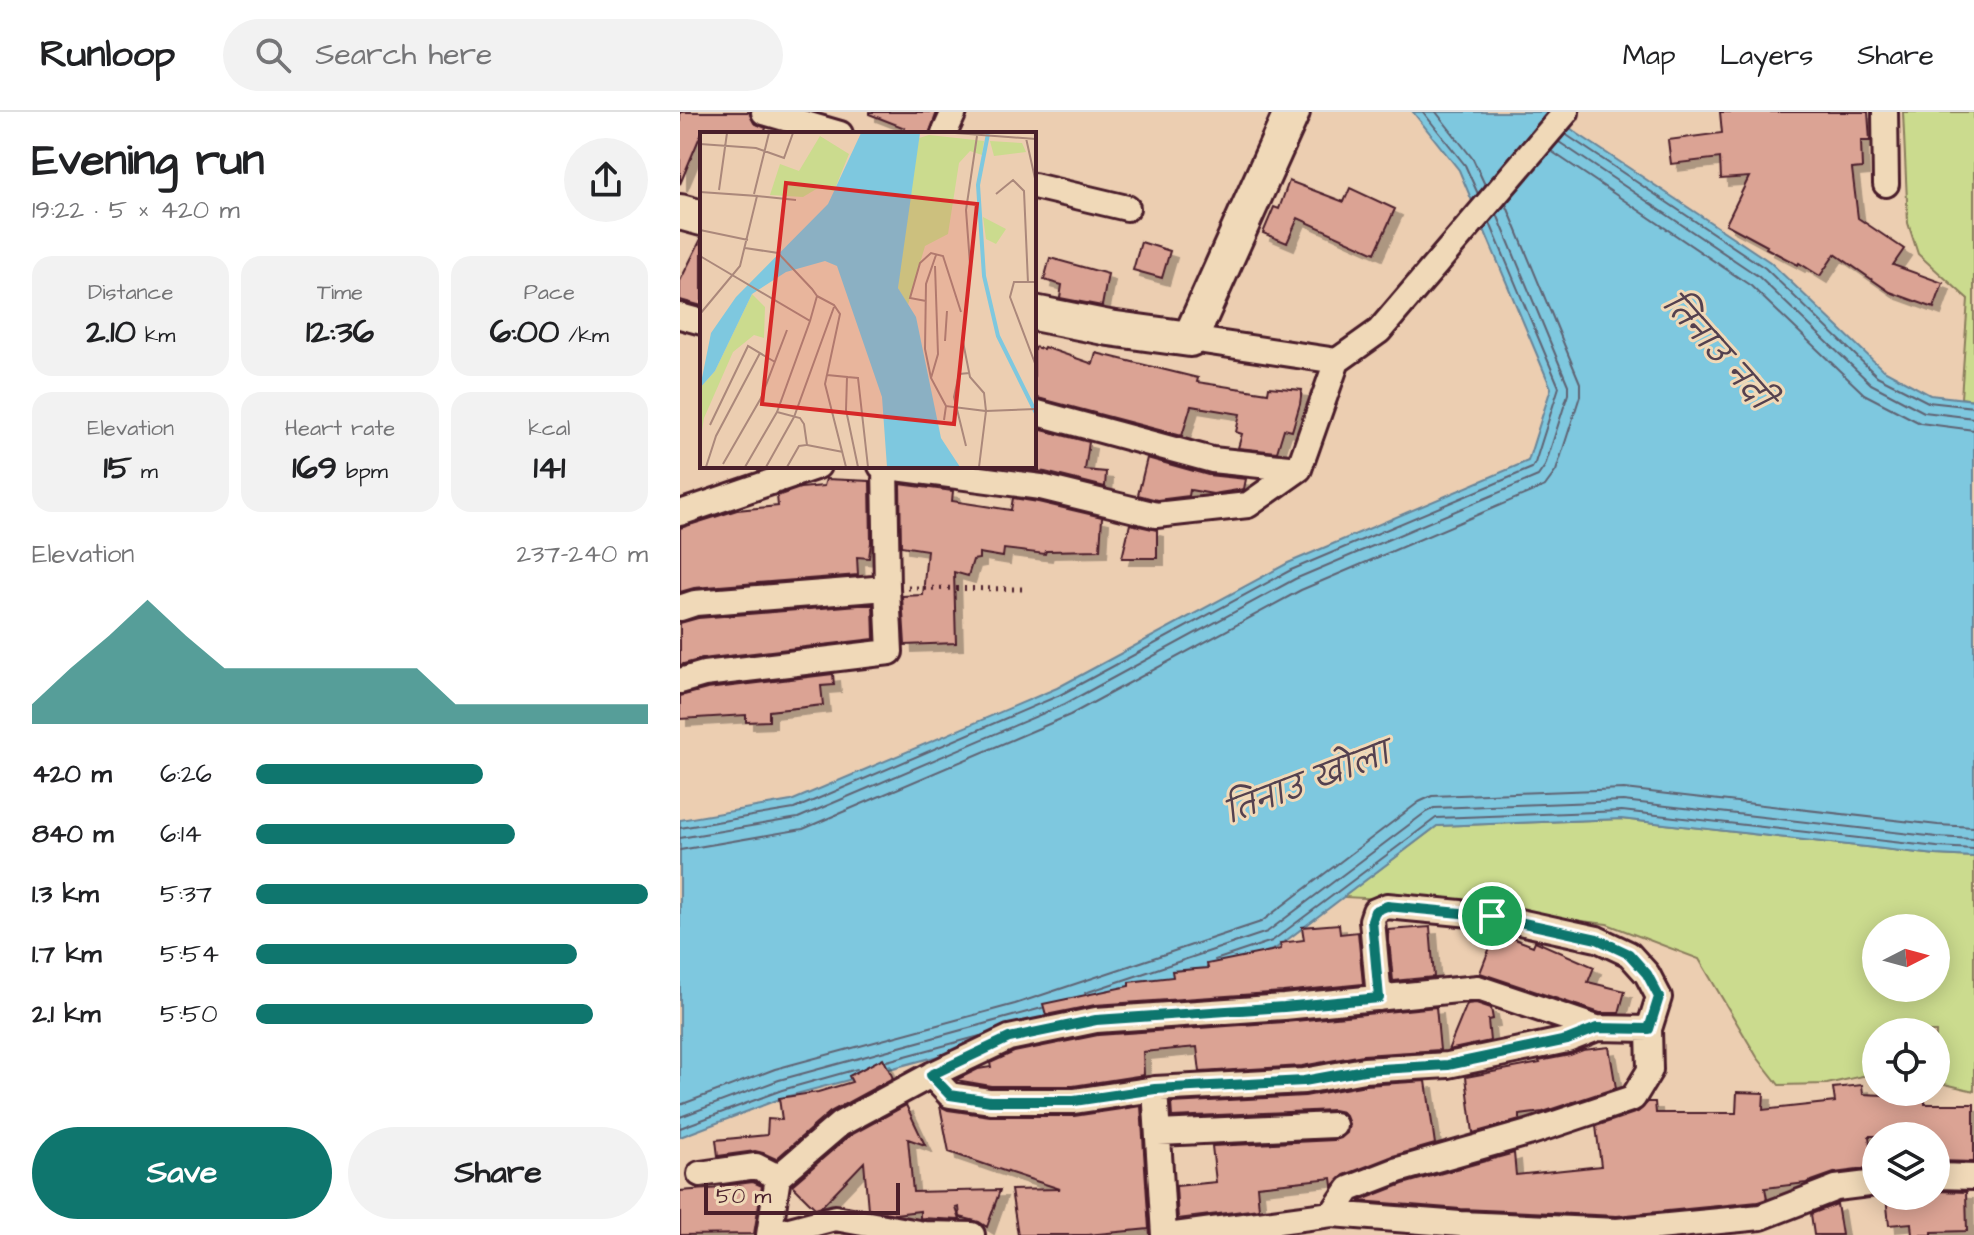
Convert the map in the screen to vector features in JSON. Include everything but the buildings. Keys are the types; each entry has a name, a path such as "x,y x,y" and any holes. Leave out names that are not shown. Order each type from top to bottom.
{"main road":[{"path":"1036,313 1109,328 1190,339 1292,112"},
{"path":"680,212 700,217"}],"street":[{"path":"764,112 833,132"},
{"path":"945,132 954,112"},
{"path":"898,468 1041,487 1156,515 1248,505 1299,469 1337,361 1379,331 1566,112"},
{"path":"1885,112 1886,184"},
{"path":"1036,186 1127,208"},
{"path":"680,316 700,321"},
{"path":"1190,339 1337,361"},
{"path":"1036,413 1212,460 1299,469"},
{"path":"680,513 812,468"},
{"path":"680,681 704,674 890,652 883,468"},
{"path":"680,608 695,603 887,588"},
{"path":"1332,1214 1349,1189 1398,1170 1528,1133 1633,1098 1650,1070 1649,1029 1659,997 1647,974 1629,954 1597,939 1492,916 1387,906 1375,911 1372,920 1379,998"},
{"path":"972,1235 924,1234 835,1218 769,1235 778,1177 840,1124 1009,1038 1096,1020 1284,1007 1478,988 1597,1028 1649,1029"},
{"path":"931,1075 950,1095 990,1101 1074,1101 1155,1089 1304,1081 1364,1070 1448,1065 1567,1040 1597,1028"},
{"path":"1155,1089 1164,1235"},
{"path":"1158,1133 1334,1125"},
{"path":"700,1174 756,1166 778,1177"},
{"path":"1950,1176 1974,1177"},
{"path":"1175,1235 1332,1214 1617,1231 1761,1217 1836,1188 1862,1185"}],"path":[{"path":"887,588 1026,589"}],"green space":[{"path":"1903,112 1974,112 1974,400 1961,398 1968,299 1918,254 1908,223"},
{"path":"1621,819 1974,857 1974,1091 1950,1085 1950,1018 1862,1018 1862,1076 1827,1084 1779,1085 1757,1057 1699,959 1607,924 1403,900 1343,897 1437,826"}],"water":[{"path":"1413,112 1549,112 1770,262 1882,369 1930,395 1974,400 1974,857 1621,819 1437,826 1275,949 1024,1033 785,1097 680,1137 680,820 791,801 1057,688 1288,563 1528,461 1551,388 1459,170"}],"route":[{"path":"1387,906 1492,916 1597,939 1629,954 1647,974 1659,997 1649,1029 1597,1028 1567,1040 1448,1065 1364,1070 1304,1081 1155,1089 1074,1101 990,1101 950,1095 931,1075 1009,1038 1096,1020 1379,998 1372,920 1375,911 1387,906"}],"water label":[{"name":"तिनाउ नदी","path":"1717,351"},
{"name":"तिनाउ खोला","path":"1307,783"}]}
